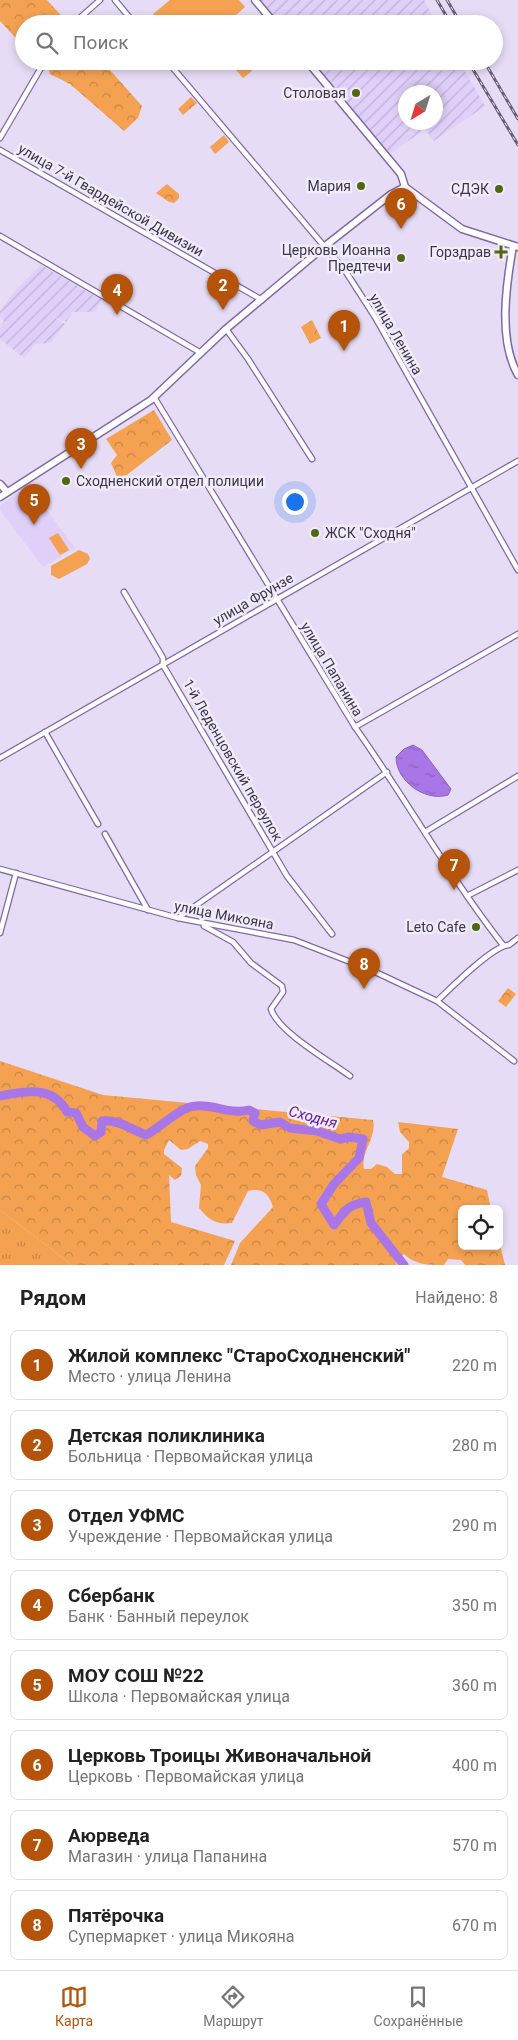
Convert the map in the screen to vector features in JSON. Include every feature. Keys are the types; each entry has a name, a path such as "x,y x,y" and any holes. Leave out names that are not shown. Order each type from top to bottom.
{"main road":[{"path":"254,0 267,15"},
{"path":"315,70 402,174 405,187 462,229 515,247 505,328 510,361 518,375"},
{"path":"0,497 154,397 226,329 325,246 390,195 405,187"},
{"path":"0,484 7,492"}],"street":[{"path":"83,15 100,0"},
{"path":"115,0 128,15"},
{"path":"0,138 40,70"},
{"name":"улица Ленина","path":"175,70 346,272 373,314 518,570"},
{"name":"улица 7-й Гвардейской Дивизии","path":"0,150 262,300"},
{"path":"0,236 201,353"},
{"path":"226,329 248,359 312,459"},
{"name":"улица Папанина","path":"154,397 355,727 503,945"},
{"name":"улица Фрунзе","path":"0,758 518,461"},
{"name":"1-й Леденцовский переулок","path":"124,592 163,658 164,665 287,876 332,934"},
{"path":"355,727 518,634"},
{"path":"45,732 98,824"},
{"path":"178,918 386,772"},
{"path":"425,832 518,776"},
{"path":"104,834 148,910"},
{"name":"улица Микояна","path":"0,869 200,924 294,940 371,970 437,1001 514,1061"},
{"path":"468,896 518,870"},
{"path":"0,933 16,874"},
{"path":"200,924 233,942 251,963 282,986 282,992 271,1009 273,1016 302,1043 350,1076"},
{"path":"437,1001 478,964 503,945 509,945 518,938"}],"shaded area":[{"path":"259,0 424,0 432,15 272,15"},
{"path":"320,70 464,70 485,106 434,141 426,130 443,130 443,85 398,85 398,130 424,130 390,154"},
{"path":"41,265 102,300 95,312 73,312 66,322 51,315 65,324 50,343 36,344 24,358 0,339 0,327 4,321 0,317 0,311 15,291"},
{"path":"28,485 75,548 43,567 0,510 0,506"}],"green space":[{"path":"0,0 47,0 61,15 15,15 15,37 0,21"},
{"path":"170,0 239,0 245,7 236,15 153,14"},
{"path":"49,70 110,70 142,106 138,118 124,131 70,84 50,74"},
{"path":"236,70 251,70 252,71 243,78"},
{"path":"191,97 197,103 183,115 178,109"},
{"path":"224,135 229,142 215,154 210,147"},
{"path":"167,184 179,194 179,198 174,203 169,202 156,193"},
{"path":"312,320 321,338 310,344 301,327"},
{"path":"154,410 172,440 119,481 111,463 117,455 106,439"},
{"path":"58,533 69,550 60,555 49,538"},
{"path":"79,550 88,554 90,559 87,564 59,579 51,575 51,566"},
{"path":"508,988 516,994 506,1007 498,1001"},
{"path":"0,1061 103,1095 373,1120 373,1133 364,1157 364,1169 371,1169 377,1164 387,1167 395,1174 402,1174 402,1155 409,1148 409,1142 400,1132 398,1122 458,1129 442,1177 487,1190 490,1205 458,1205 458,1250 501,1250 505,1265 465,1265 461,1260 448,1259 444,1265 427,1264 417,1262 404,1254 395,1260 397,1265 231,1265 240,1243 273,1207 270,1198 265,1193 253,1190 248,1191 232,1223 213,1221 206,1216 199,1208 201,1185 196,1175 195,1166 208,1148 208,1144 200,1141 188,1149 181,1150 169,1140 164,1150 164,1154 182,1168 181,1176 175,1180 169,1175 171,1222 235,1241 224,1265 72,1265 0,1210"},
{"path":"0,1210 72,1265 0,1265"}],"water":[{"path":"413,745 422,750 451,789 448,795 430,795 421,792 413,788 401,774 397,766 396,757 404,749"}],"waterway":[{"name":"Сходня","path":"0,1096 38,1092 54,1097 67,1112 76,1113 83,1127 95,1136 101,1132 102,1121 119,1123 146,1135 177,1113 190,1107 209,1106 236,1111 249,1110 255,1113 253,1121 261,1125 280,1122 290,1128 317,1131 340,1139 349,1137 363,1139 359,1158 334,1184 321,1204 334,1225 350,1207 366,1202 371,1223 404,1265"}],"railway":[{"path":"437,0 446,15"},
{"path":"447,0 456,15"},
{"path":"473,70 518,145"},
{"path":"489,70 518,119"}],"place":[{"name":"Столовая","path":"356,93"},
{"name":"Мария","path":"361,186"},
{"name":"СДЭК","path":"499,189"},
{"name":"Церковь Троицы Живоначальной","path":"401,229"},
{"name":"Горздрав","path":"501,252"},
{"name":"Церковь Иоанна Предтечи","path":"401,258"},
{"name":"Детская поликлиника","path":"223,310"},
{"name":"Сбербанк","path":"117,315"},
{"name":"Жилой комплекс \"СтароСходненский\"","path":"344,351"},
{"name":"Отдел УФМС","path":"81,469"},
{"name":"Сходненский отдел полиции","path":"66,481"},
{"name":"МОУ СОШ №22","path":"34,525"},
{"name":"ЖСК \"Сходня\"","path":"315,533"},
{"name":"Аюрведа","path":"454,890"},
{"name":"Leto Cafe","path":"476,927"},
{"name":"Пятёрочка","path":"364,989"}]}
